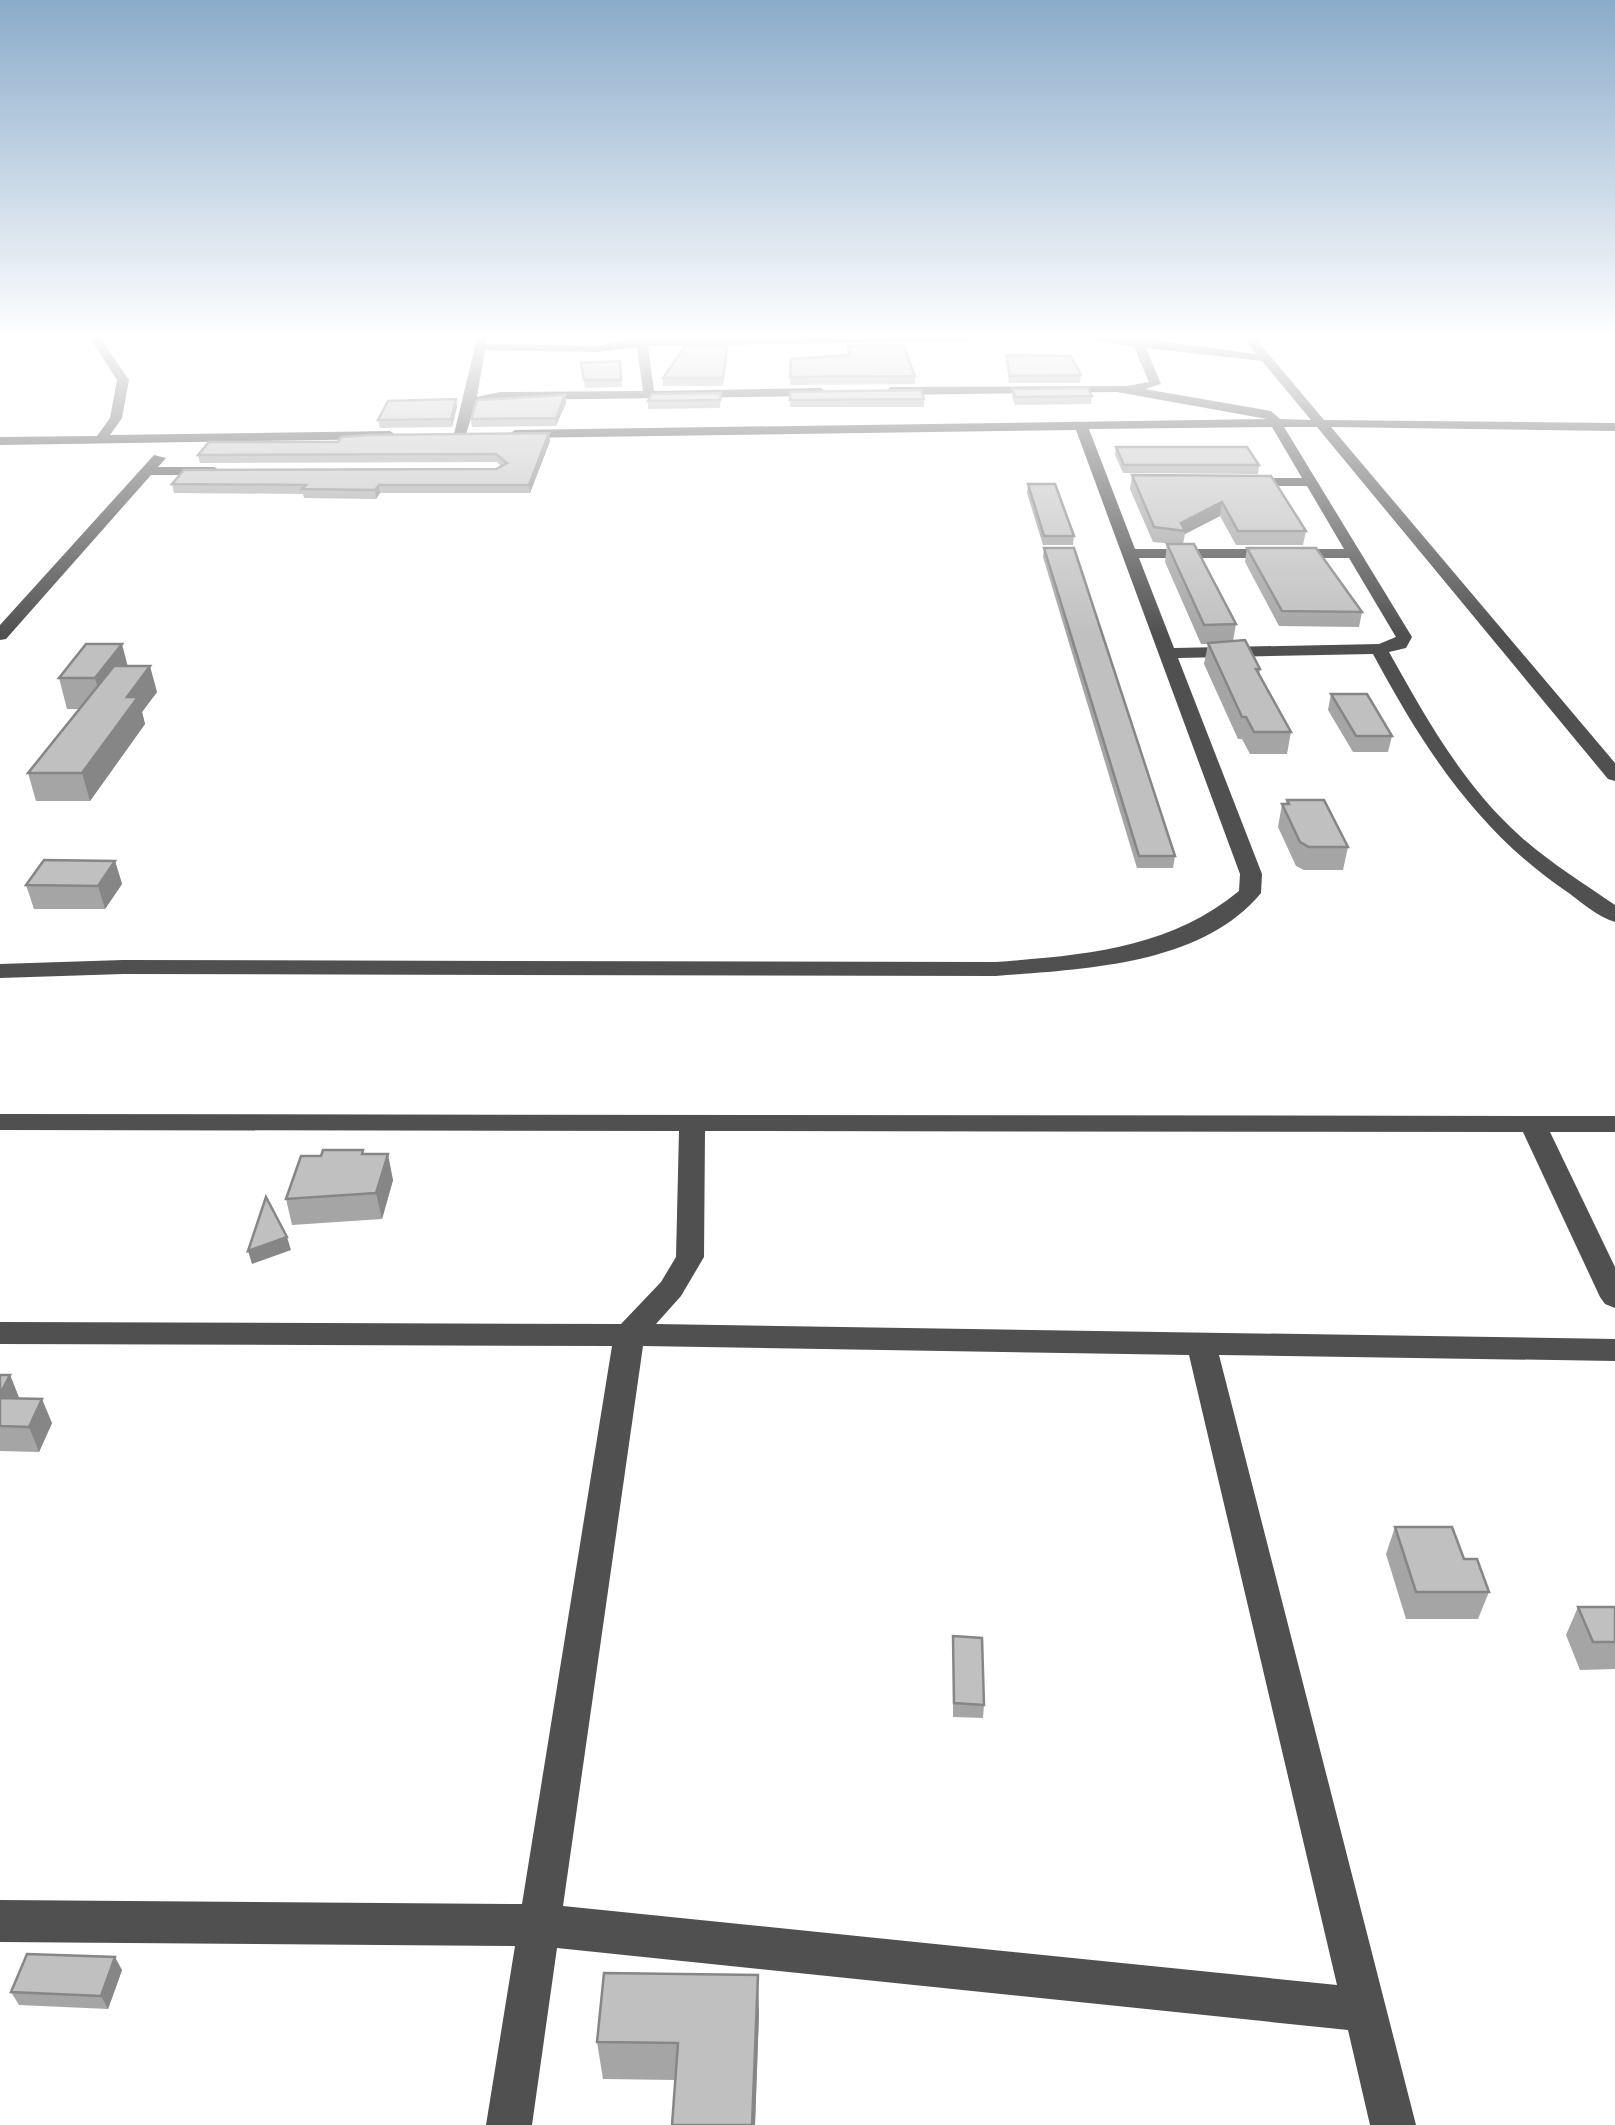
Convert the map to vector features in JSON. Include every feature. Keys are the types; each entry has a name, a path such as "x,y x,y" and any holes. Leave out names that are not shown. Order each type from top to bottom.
{"street":[{"path":"4,444 237,437"},
{"path":"0,971 123,967 996,969 1077,962 1143,950 1234,908 1250,893 1250,874 1129,553 1112,481 1087,437"},
{"path":"1167,653 1379,649 1400,644 1404,637 1285,437"},
{"path":"1332,437 1615,775"},
{"path":"0,636 149,472 174,438"},
{"path":"149,472 226,471"},
{"path":"1216,482 1312,482"},
{"path":"1129,553 1355,554"},
{"path":"1379,649 1424,732 1494,821 1532,855 1615,914"},
{"path":"0,1122 1615,1124"},
{"path":"509,2125 629,1335 671,1289 690,1257 692,1122"},
{"path":"1533,1125 1615,1296"},
{"path":"0,1334 629,1335 1615,1350"},
{"path":"1202,1343 1393,2125"},
{"path":"0,1921 540,1925 1365,2010"}],"building":[{"path":"341,437 547,437 529,485 379,485 375,490 172,484 184,470 496,469 507,463 496,454 198,455 209,442 338,442"},
{"path":"1116,447 1247,447 1259,465 1124,465"},
{"path":"1132,475 1271,476 1306,531 1238,531 1222,502 1181,523 1185,531 1154,527"},
{"path":"1028,484 1055,484 1074,536 1044,536"},
{"path":"1167,544 1194,544 1236,624 1204,625"},
{"path":"1044,548 1074,548 1175,856 1139,856"},
{"path":"1247,548 1316,548 1362,612 1282,611"},
{"path":"1245,640 1260,669 1256,669 1291,732 1254,732 1246,717 1242,717 1208,643"},
{"path":"86,644 122,644 95,678 59,678"},
{"path":"114,666 150,666 127,697 138,697 82,773 28,773"},
{"path":"1331,694 1367,694 1392,736 1356,736"},
{"path":"1287,800 1324,800 1348,847 1309,847 1300,842 1282,804 1289,804"},
{"path":"44,860 115,861 98,886 26,885"},
{"path":"323,1150 388,1154 376,1193 286,1199 301,1156 321,1156"},
{"path":"266,1197 287,1237 248,1251"},
{"path":"0,1375 10,1375 0,1394"},
{"path":"0,1398 42,1399 29,1427 0,1426"},
{"path":"1395,1527 1452,1527 1464,1559 1477,1559 1489,1592 1416,1592"},
{"path":"1578,1607 1615,1607 1615,1642 1593,1642"},
{"path":"953,1636 982,1638 984,1705 954,1703"},
{"path":"27,1954 115,1957 101,1996 11,1992"},
{"path":"604,1973 758,1975 752,2125 672,2125 678,2043 597,2042"}]}
